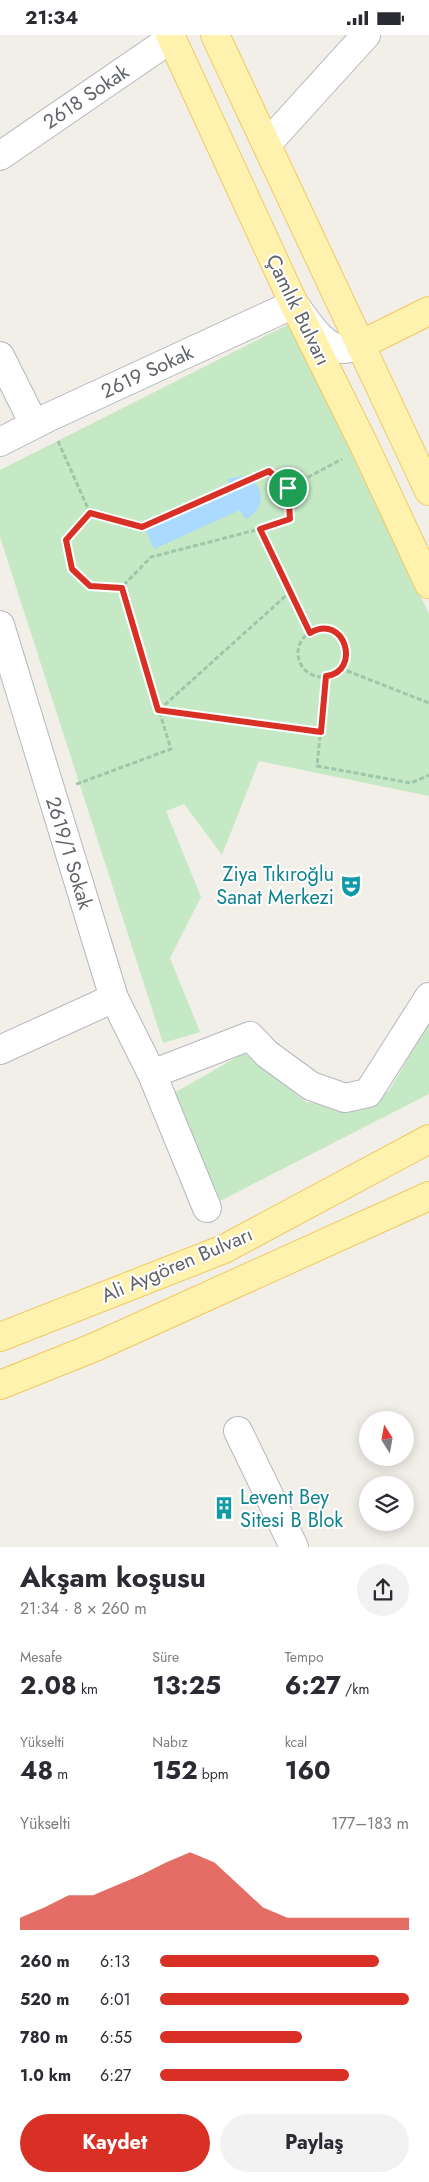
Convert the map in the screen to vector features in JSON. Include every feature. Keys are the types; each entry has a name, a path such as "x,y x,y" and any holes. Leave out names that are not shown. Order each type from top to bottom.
{"main road":[{"name":"Çamlık Bulvarı","path":"215,35 429,491"},
{"name":"Çamlık Bulvarı","path":"171,37 294,304 365,447 429,584"},
{"path":"360,345 429,311"},
{"path":"348,317 373,328 394,328"},
{"name":"Ali Aygören Bulvarı","path":"0,1337 224,1249 429,1139"},
{"name":"Ali Aygören Bulvarı","path":"0,1385 95,1347 429,1196"}],"street":[{"path":"267,144 366,35"},
{"name":"2618 Sokak","path":"0,156 171,37"},
{"path":"294,304 321,337 332,346 345,349 360,345"},
{"name":"2619 Sokak","path":"0,442 41,421 294,304"},
{"path":"0,356 41,421"},
{"name":"2619/1 Sokak","path":"0,625 114,998 152,1074 207,1208"},
{"path":"152,1074 250,1036 267,1054 311,1087 345,1098 368,1093 429,997"},
{"path":"0,1050 114,998"},
{"path":"238,1431 294,1547"}],"path":[{"path":"41,421 90,513 142,527 269,471 288,488 290,519 260,529 150,557 122,588"},
{"path":"288,488 365,447"},
{"path":"90,513 66,540 72,569 90,586 122,588"},
{"path":"260,529 310,633"},
{"path":"51,794 171,749 122,588"},
{"path":"158,710 290,592"},
{"path":"318,628 326,628 341,637 347,652 346,661 332,675 318,677 310,674 299,661 297,653 299,644 303,637 310,633 318,628"},
{"path":"340,668 429,703"},
{"path":"326,676 317,767 411,783 429,775"},
{"path":"158,710 321,732"}],"green space":[{"path":"289,324 429,614 429,796 259,761 222,855 184,804 166,811 201,897 170,958 200,1032 163,1043 0,537 0,470"},
{"path":"429,1022 429,1094 220,1201 169,1096 244,1053 306,1102 352,1110 389,1091"}],"water":[{"path":"242,476 256,484 261,496 260,503 252,515 245,519 240,510 154,549 144,527 231,489 227,479"}],"place":[{"name":"Ziya Tıkıroğlu Sanat Merkezi","path":"351,886"},
{"name":"Levent Bey Sitesi B Blok","path":"224,1508"}],"route":[{"path":"269,471 288,488 290,519 260,529 310,633 318,628 334,631 341,637 347,652 346,661 337,673 326,676 321,732 158,710 122,588 90,586 72,569 66,540 90,513 142,527 269,471"}]}
